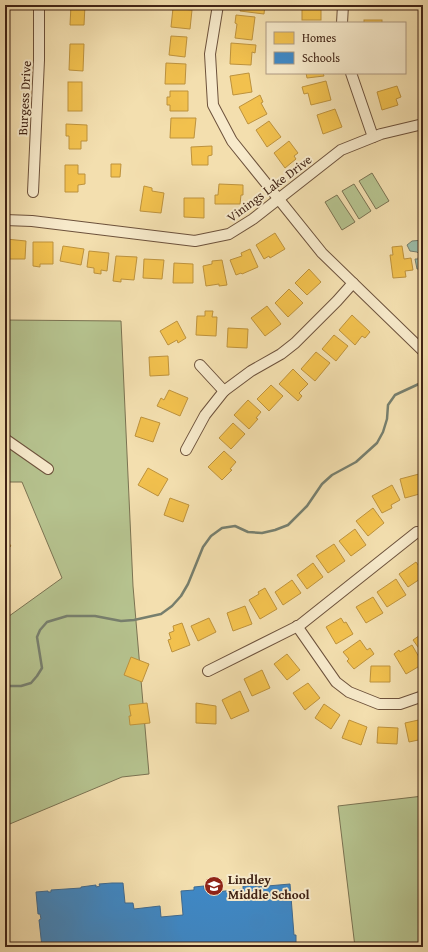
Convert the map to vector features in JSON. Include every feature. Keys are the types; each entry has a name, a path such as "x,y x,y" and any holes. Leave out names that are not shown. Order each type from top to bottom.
{"street":[{"name":"Burgess Drive","path":"33,192 39,60 39,5"},
{"path":"218,5 210,54 213,105 232,141 322,253 423,350"},
{"path":"342,22 343,5"},
{"path":"351,74 373,137"},
{"name":"Vinings Lake Drive","path":"5,220 32,221 195,241 229,234 253,219 341,150 373,137 423,124"},
{"path":"186,450 205,415 224,391 251,372 281,354 295,343 353,283"},
{"path":"200,365 224,391"},
{"path":"5,439 48,469"},
{"path":"208,671 297,626 417,532"},
{"path":"297,626 336,682 349,692 379,704 400,704 423,696"}],"green space":[{"path":"372,173 389,201 376,209 359,181"},
{"path":"354,184 371,211 359,219 342,191"},
{"path":"337,195 355,222 342,230 325,202"},
{"path":"5,320 121,321 133,586 149,774 122,777 5,826 5,619 62,578 22,482 5,482"},
{"path":"423,796 423,947 355,947 338,806"}],"shaded area":[{"path":"423,240 423,269 417,269 415,259 418,259 419,254 417,252 410,251 407,245 412,241"}],"building: Homes":[{"path":"71,5 85,5 84,25 70,25"},
{"path":"241,5 265,5 264,14 240,11"},
{"path":"302,5 321,5 321,20 302,20"},
{"path":"366,5 382,5 381,9 366,7"},
{"path":"173,8 192,10 190,29 171,27"},
{"path":"236,15 255,17 252,40 235,38 237,24 235,23"},
{"path":"364,20 382,20 382,22 364,22"},
{"path":"171,36 187,37 185,57 169,55"},
{"path":"231,43 256,45 255,53 252,52 251,65 230,64"},
{"path":"70,44 84,44 83,71 69,70"},
{"path":"166,63 186,64 185,84 165,84"},
{"path":"249,73 252,92 233,95 230,76"},
{"path":"306,74 323,74 324,76 307,78"},
{"path":"326,81 331,100 311,105 308,93 304,94 302,87"},
{"path":"68,82 82,82 82,111 68,111"},
{"path":"397,86 401,97 396,99 398,105 382,110 377,92"},
{"path":"170,91 188,91 188,111 170,111 170,105 167,105 167,97 170,97"},
{"path":"260,95 263,102 261,103 267,114 248,124 239,107"},
{"path":"335,109 342,127 323,134 317,115"},
{"path":"171,118 196,118 194,138 170,138"},
{"path":"269,121 281,137 267,147 256,130"},
{"path":"66,124 87,125 87,141 81,141 81,149 69,149 69,136 66,136"},
{"path":"289,141 298,153 294,156 296,159 285,168 274,153"},
{"path":"212,146 212,155 208,156 208,165 192,165 191,147"},
{"path":"111,164 121,164 120,177 111,177"},
{"path":"65,165 78,165 78,174 85,174 85,184 78,185 78,192 65,192"},
{"path":"219,184 243,185 243,195 241,195 240,204 215,204 215,195 218,195"},
{"path":"144,186 152,188 152,191 164,193 161,213 140,211"},
{"path":"184,198 204,198 204,218 184,217"},
{"path":"275,233 285,249 270,258 269,256 264,259 256,245"},
{"path":"6,239 26,241 25,259 6,259"},
{"path":"33,242 53,242 53,264 40,264 40,267 33,266"},
{"path":"63,246 84,249 81,265 60,261"},
{"path":"402,246 404,259 411,258 413,270 405,271 406,277 393,278 390,255 393,255 392,247"},
{"path":"250,249 258,267 236,275 230,260 242,256 241,253"},
{"path":"89,251 109,253 107,271 101,270 101,274 94,273 94,268 87,267"},
{"path":"116,256 137,257 134,280 121,279 121,282 113,281"},
{"path":"144,259 164,260 162,279 143,278"},
{"path":"222,260 227,285 219,286 219,284 206,286 203,266 212,264 212,261"},
{"path":"174,263 193,264 193,283 173,283"},
{"path":"309,269 321,282 307,295 295,283"},
{"path":"289,289 303,303 288,317 275,303"},
{"path":"267,306 281,324 265,336 251,318"},
{"path":"205,311 213,311 212,317 217,317 216,336 196,335 197,316 205,316"},
{"path":"352,315 370,332 365,338 362,336 355,345 339,330"},
{"path":"177,321 186,338 178,343 177,340 168,345 160,331"},
{"path":"228,328 248,329 247,348 227,347"},
{"path":"334,335 348,346 336,361 322,349"},
{"path":"316,352 330,363 315,381 301,369"},
{"path":"168,356 169,375 150,376 149,357"},
{"path":"293,369 308,384 299,393 302,396 298,401 279,384"},
{"path":"271,385 283,396 269,411 257,399"},
{"path":"169,390 188,398 180,416 157,406 161,398 164,400"},
{"path":"248,400 261,412 256,418 258,419 249,429 234,415"},
{"path":"141,417 160,423 153,442 135,436"},
{"path":"233,423 245,434 231,449 219,438"},
{"path":"224,451 236,462 230,469 232,470 222,480 208,467"},
{"path":"148,468 168,479 158,496 138,485"},
{"path":"419,474 423,493 405,498 400,479"},
{"path":"392,485 400,500 391,505 392,508 382,513 372,496"},
{"path":"170,498 189,505 183,522 164,515"},
{"path":"373,508 384,523 368,536 356,521"},
{"path":"355,529 366,545 351,556 339,541"},
{"path":"5,538 11,546 5,551"},
{"path":"334,544 345,561 328,573 316,556"},
{"path":"416,562 423,572 423,577 408,587 399,574"},
{"path":"313,563 323,577 307,589 297,575"},
{"path":"5,567 9,568 6,591 5,591"},
{"path":"396,579 406,595 387,607 377,592"},
{"path":"292,580 301,593 283,605 275,592"},
{"path":"265,588 277,609 260,619 249,600"},
{"path":"373,597 383,613 366,623 356,607"},
{"path":"245,606 252,624 233,631 227,613"},
{"path":"209,618 216,632 198,641 191,626"},
{"path":"341,618 344,623 346,622 353,634 336,644 326,627"},
{"path":"182,623 190,645 172,652 168,640 171,639 169,633 174,631 173,626"},
{"path":"423,633 423,654 413,640"},
{"path":"360,640 367,650 370,648 374,654 354,669 347,661 349,659 343,652"},
{"path":"412,645 423,664 406,674 394,654 399,650 400,652"},
{"path":"287,654 300,670 287,680 274,664"},
{"path":"131,657 149,664 142,682 124,675"},
{"path":"371,666 390,666 390,682 370,682"},
{"path":"262,670 270,688 252,696 244,679"},
{"path":"308,683 320,698 305,710 293,693"},
{"path":"240,691 249,711 231,719 222,700"},
{"path":"147,703 150,723 130,725 129,716 131,716 129,705"},
{"path":"196,703 216,706 216,724 196,723"},
{"path":"324,704 340,715 331,729 315,718"},
{"path":"423,719 423,739 409,742 405,723"},
{"path":"349,720 367,727 361,745 342,738"},
{"path":"378,727 398,728 397,744 377,743"}],"building: Schools":[{"path":"123,883 125,903 133,903 134,909 160,906 161,917 183,915 181,891 194,890 194,887 204,886 204,889 216,888 216,892 243,889 243,886 256,885 256,887 290,884 294,935 296,935 295,947 42,947 39,920 41,919 40,914 38,914 36,892 51,892 51,890 81,888 96,885 96,887 100,886 99,884"}],"waterway":[{"path":"5,686 21,686 31,683 37,676 42,668 37,637 40,630 47,622 67,616 95,616 121,621 134,620 161,614 172,606 181,596 188,584 203,547 211,536 222,528 235,526 248,532 262,533 288,525 307,506 322,484 332,475 356,462 377,443 383,432 387,419 388,405 395,395 423,382"}],"place":[{"name":"Lindley Middle School","path":"214,886"}]}
